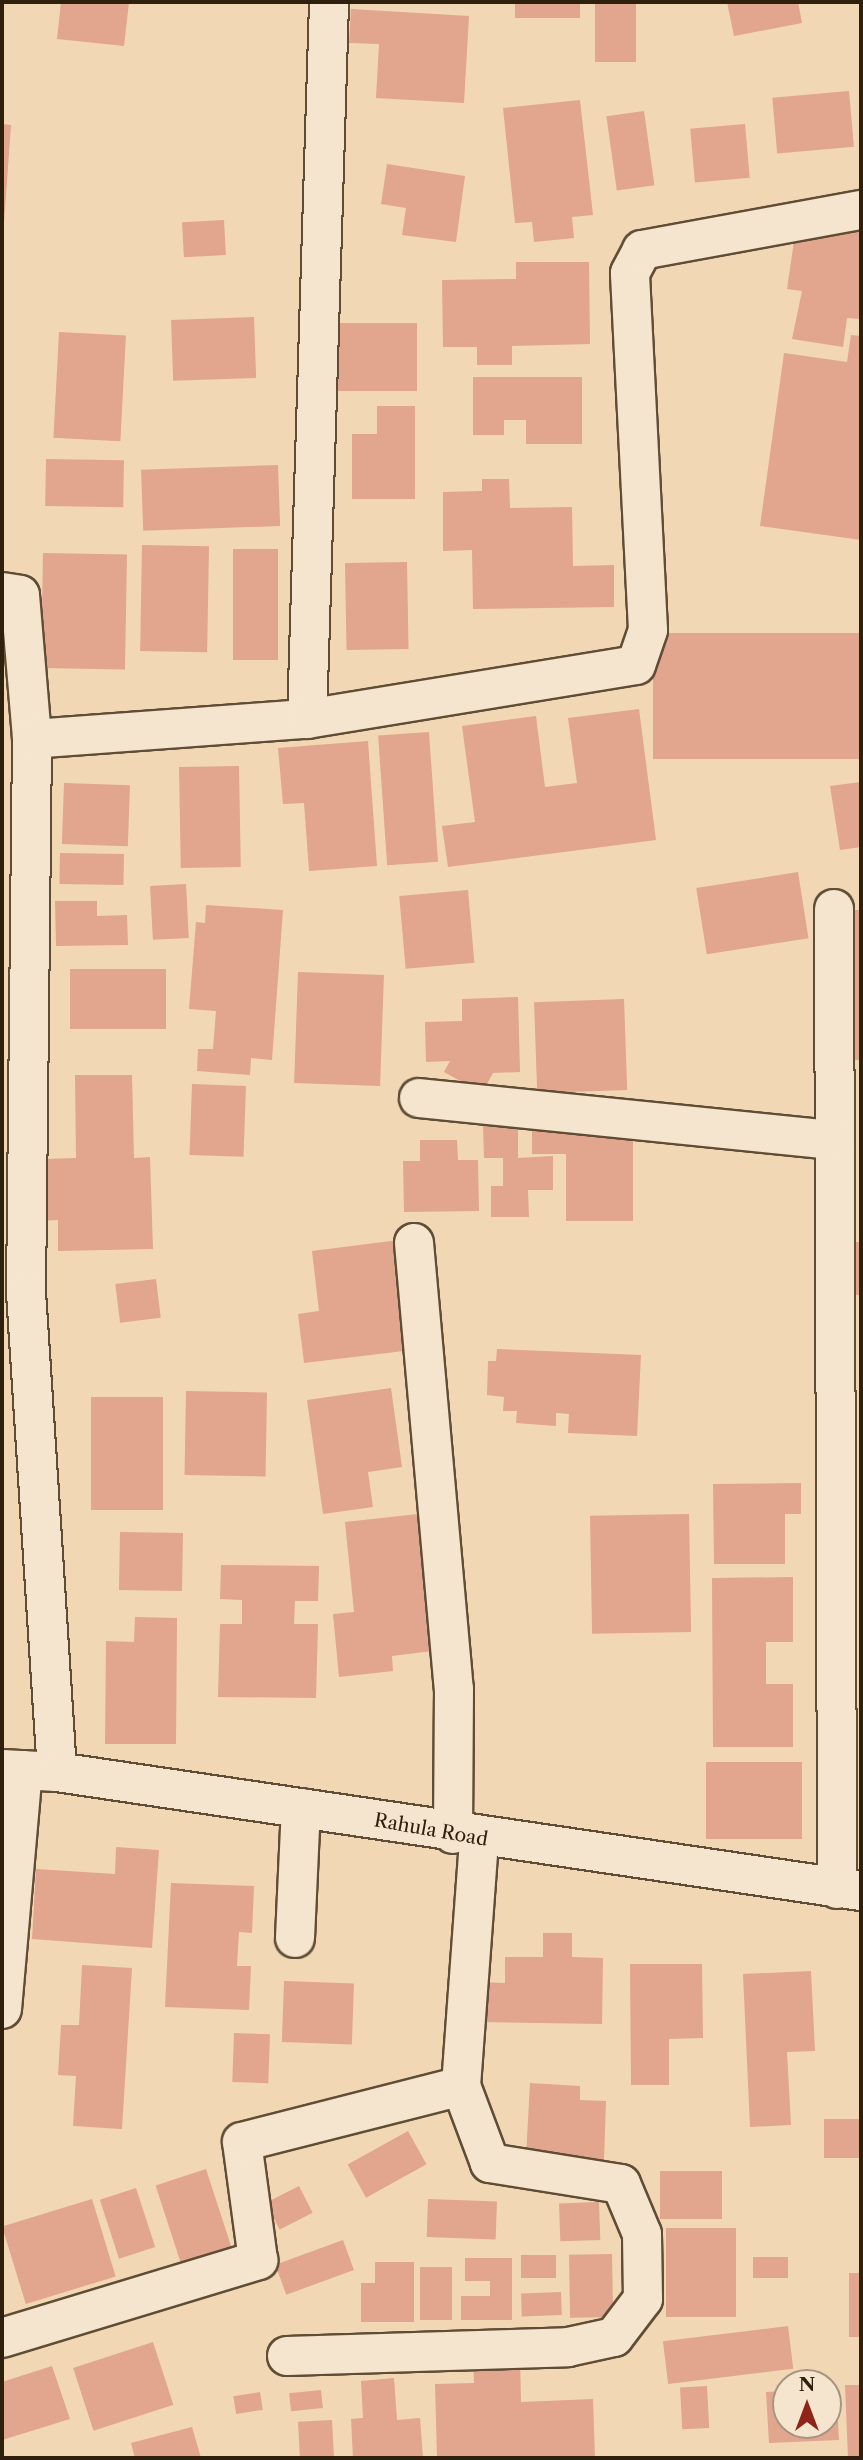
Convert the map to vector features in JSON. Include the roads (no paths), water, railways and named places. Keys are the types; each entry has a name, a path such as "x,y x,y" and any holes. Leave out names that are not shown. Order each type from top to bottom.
{"street":[{"path":"307,719 329,2"},
{"path":"32,739 307,719 636,665 648,630 630,273 642,250 861,210"},
{"path":"2,593 20,594 32,739 26,1292 27,1770 2,2009"},
{"path":"834,909 834,1140 849,1890"},
{"path":"419,1098 834,1140"},
{"path":"287,2356 568,2347 614,2337 643,2299 642,2234 621,2184 490,2163 461,2086 466,1836 414,1243"},
{"name":"Rahula Road","path":"27,1770 302,1808 466,1836 849,1890"},
{"path":"295,1938 302,1808"},
{"path":"2,2338 258,2260 242,2143 461,2086"}]}
